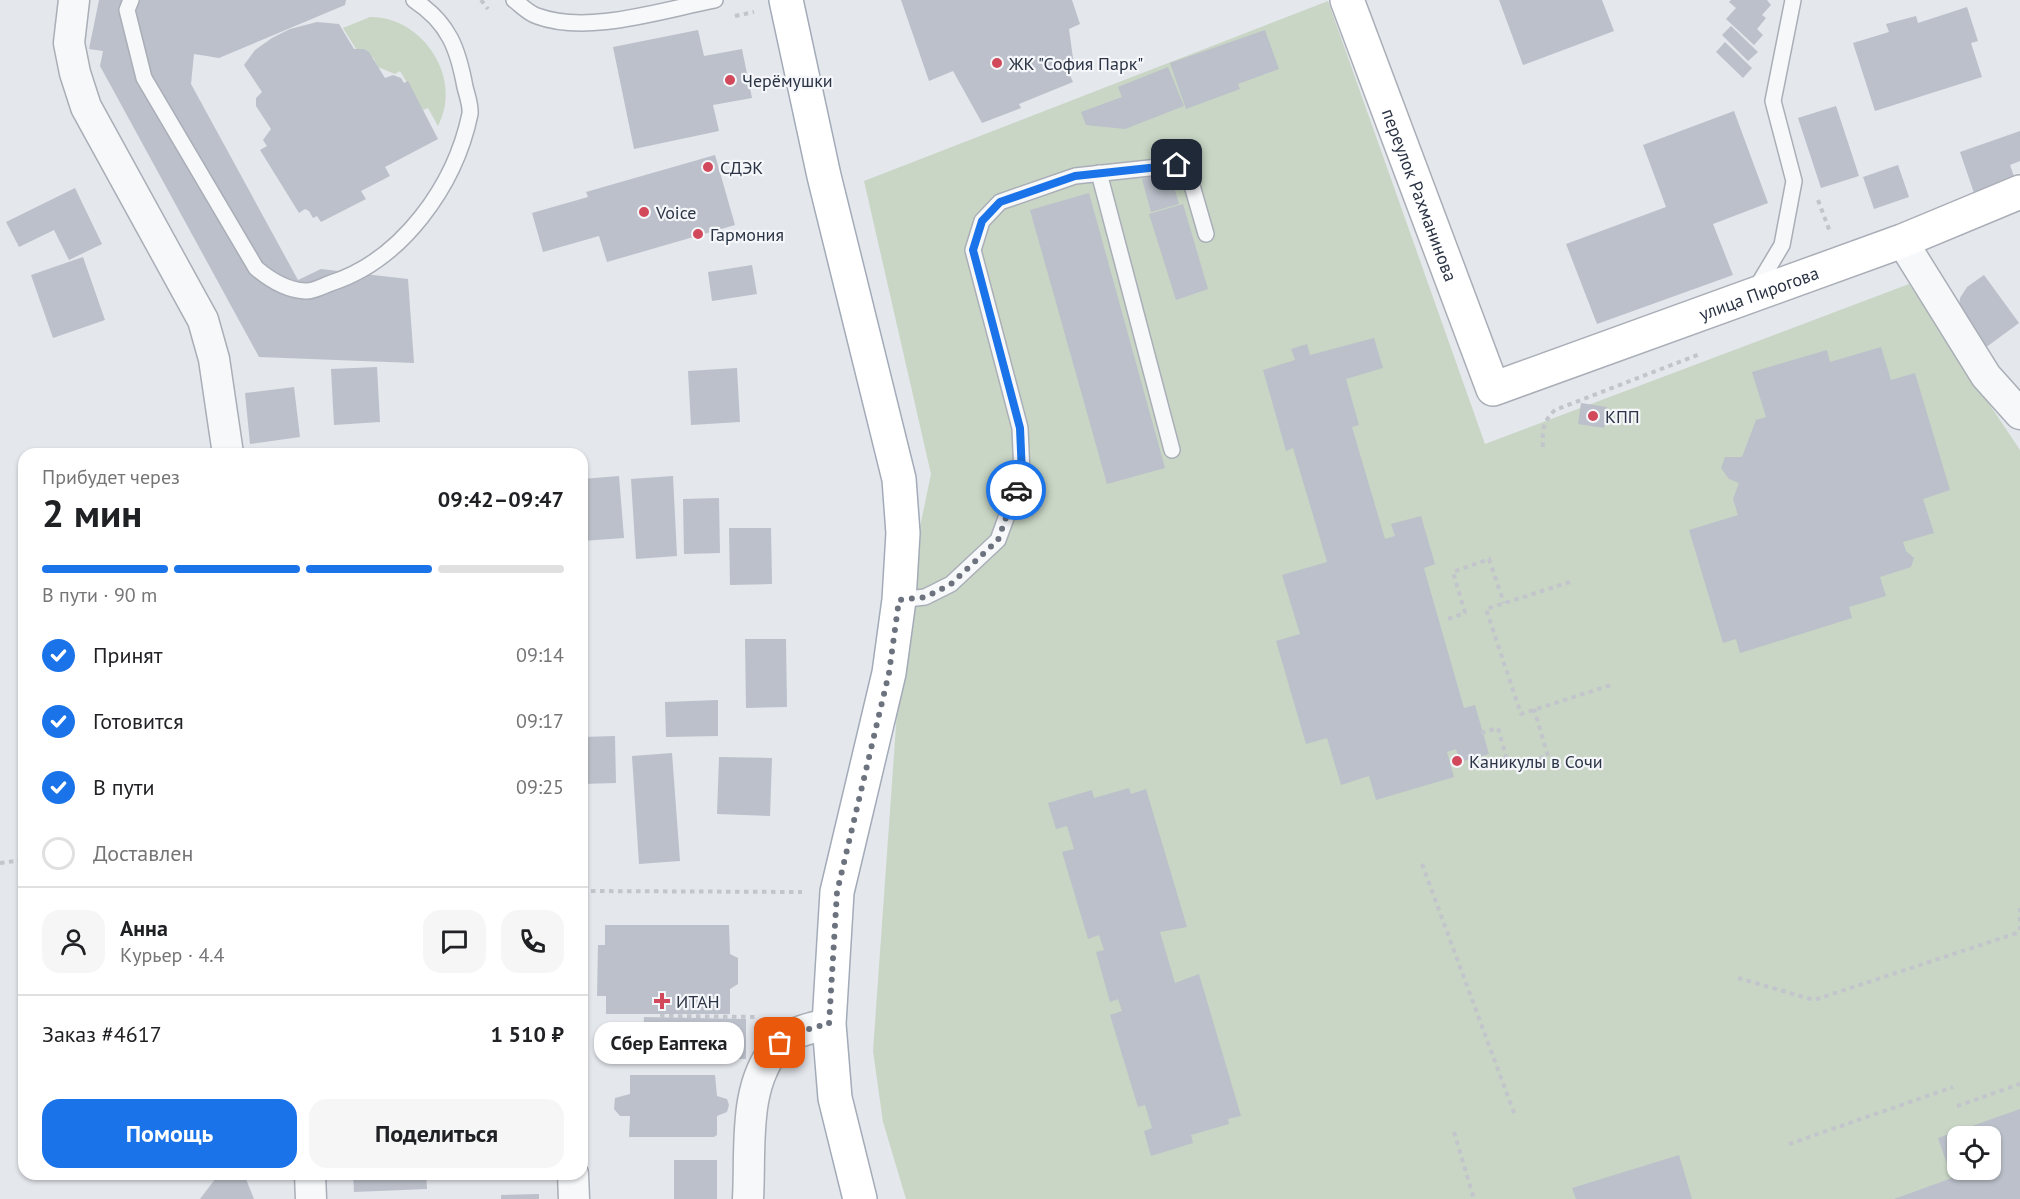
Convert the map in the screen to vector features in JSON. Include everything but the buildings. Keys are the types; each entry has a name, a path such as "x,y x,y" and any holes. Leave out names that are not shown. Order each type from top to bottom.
{"main road":[{"path":"786,0 824,176 899,480 903,533 899,600 889,673 837,892 829,1024 835,1098 860,1199"},
{"name":"переулок Рахманинова","path":"1347,0 1493,389"},
{"name":"улица Пирогова","path":"1493,389 1902,241 2020,192"}],"street":[{"path":"75,0 69,43 75,73 86,106 203,320 214,359 227,448"},
{"path":"1902,241 1986,376 2020,414"},
{"path":"748,1199 753,1096 761,1071 780,1043 811,1028 829,1024"},
{"path":"309,1180 311,1199"},
{"path":"573,1180 574,1199"}],"lane":[{"path":"131,0 127,10 144,78 256,268 272,282 306,291 352,276 392,249 432,205 451,170 471,112 458,51 432,11 414,0"},
{"path":"517,2 534,15 562,22 591,22 715,0"},
{"path":"1751,297 1782,245 1794,182 1773,101 1793,0"},
{"path":"899,600 926,597 951,584 998,540 1022,474 1020,428 973,250 982,221 1000,202 1075,176 1177,165 1189,175 1206,234"},
{"path":"1099,173 1172,450"}],"path":[{"path":"1448,619 1465,613 1453,572 1489,559 1504,603"},
{"path":"1570,582 1486,609 1521,714 1611,685"},
{"path":"1481,733 1498,728 1509,767 1548,756 1534,710"},
{"path":"0,863 18,861"},
{"path":"1422,864 1514,1113"},
{"path":"588,891 806,892"},
{"path":"1738,978 1814,1000 2020,931 2018,922 2020,908"},
{"path":"662,1014 662,1016 765,1017"},
{"path":"1957,1106 2020,1084"},
{"path":"1789,1144 1953,1087"},
{"path":"1454,1132 1474,1199"}],"green space":[{"name":"Каникулы в Сочи","path":"1328,1 1485,444 1909,284 2020,450 2020,1199 906,1199 883,1122 873,1051 905,599 931,474 864,181"},
{"path":"370,17 389,19 406,27 421,38 433,53 442,70 446,89 445,107 438,126 428,108 423,110 400,71 395,74 378,67 373,57 368,60 361,57 343,28"}],"way so far":[{"path":"780,1043 811,1028 829,1024 837,892 889,673 899,600 926,597 951,584 998,540 1016,490"}],"place":[{"name":"ЖК \"София Парк\"","path":"997,63"},
{"name":"Черёмушки","path":"730,80"},
{"name":"СДЭК","path":"708,167"},
{"name":"Voice","path":"644,212"},
{"name":"Гармония","path":"698,234"},
{"name":"КПП","path":"1593,416"},
{"name":"Каникулы в Сочи","path":"1457,761"},
{"name":"ИТАН","path":"662,1001"},
{"name":"Сбер Еаптека","path":"780,1043"}],"route":[{"path":"1016,490 1022,474 1020,428 973,250 982,221 1000,202 1075,176 1177,165"}]}
